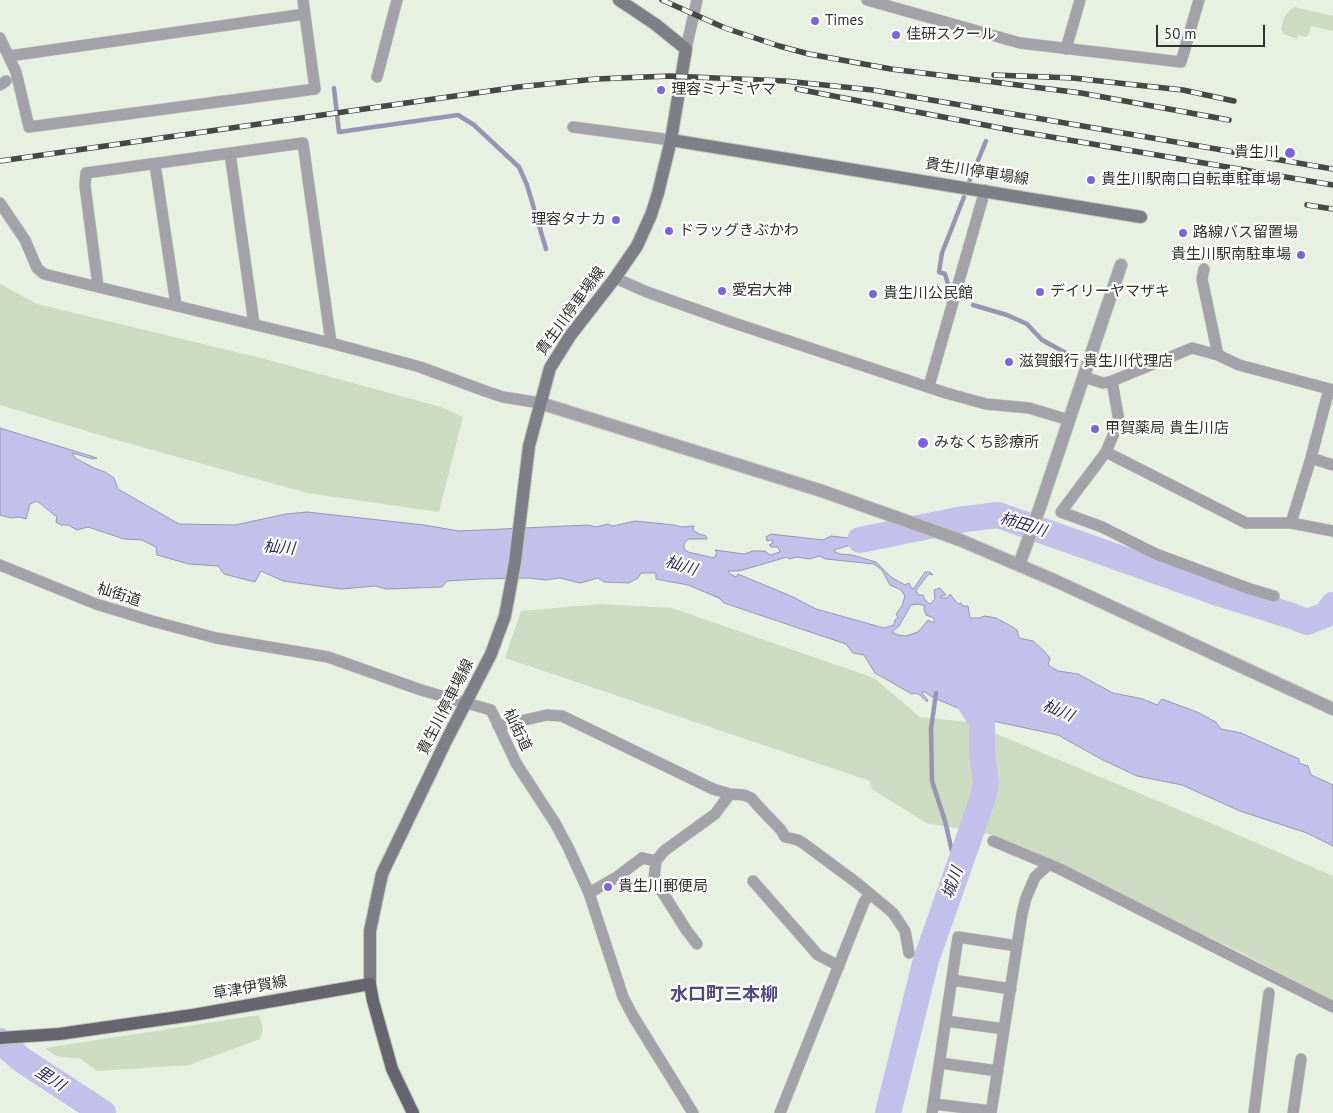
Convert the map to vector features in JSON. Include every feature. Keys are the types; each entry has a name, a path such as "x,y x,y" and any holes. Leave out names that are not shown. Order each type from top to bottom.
{"main road":[{"path":"619,0 655,24 686,49 671,140"},
{"name":"貴生川停車場線","path":"370,984 370,930 382,874 442,748 491,654 505,616 511,590 525,468 550,368 570,336 637,246 651,215 671,140 1141,216"},
{"path":"370,984 392,1069 413,1113"},
{"name":"草津伊賀線","path":"0,1038 59,1034 193,1015 370,984"}],"street":[{"path":"0,38 16,72 29,127 315,88 304,0"},
{"path":"377,77 397,0"},
{"path":"686,49 697,0"},
{"path":"867,0 1020,44 1181,62 1199,0"},
{"path":"1066,48 1080,0"},
{"path":"8,56 305,14"},
{"path":"573,127 671,140"},
{"path":"98,286 85,186 86,174 303,143 331,343"},
{"path":"230,153 254,324"},
{"path":"155,164 176,304"},
{"path":"929,386 985,190"},
{"path":"0,203 25,240 37,268 44,274 176,304 420,367 485,392 503,397 540,402 822,491 960,540 1056,580 1333,709"},
{"path":"1018,565 1122,265"},
{"path":"1204,269 1202,279 1218,354"},
{"path":"615,278 647,292 731,322 946,393 986,404 1029,408 1069,420"},
{"path":"1084,377 1103,383 1112,381 1192,348 1218,354 1240,365 1331,389 1291,523"},
{"path":"1112,381 1120,421 1106,452 1061,512 1102,527 1156,554 1274,596"},
{"path":"1106,452 1246,522 1291,523 1333,531"},
{"path":"1311,458 1333,465"},
{"name":"杣街道","path":"0,564 96,604 152,621 216,638 328,657 421,690 491,710 516,763 560,831 589,893 623,997 693,1113"},
{"path":"498,726 547,715 562,716 713,789 751,798 781,830 785,837 798,840 893,913 905,931 909,953"},
{"path":"697,944 654,879 656,861 664,851 715,814 730,794"},
{"path":"992,841 1049,864 1333,1006"},
{"path":"589,893 617,877 642,858 656,861"},
{"path":"1017,946 958,938 933,1108 991,1112 1026,898 1035,877 1049,864"},
{"path":"753,881 818,955 839,966"},
{"path":"780,1113 864,902 870,894"},
{"path":"952,980 1011,989"},
{"path":"1254,1113 1269,993"},
{"path":"946,1021 1004,1029"},
{"path":"1293,1113 1301,1059"},
{"path":"940,1063 998,1071"}],"green space":[{"path":"1295,7 1333,16 1333,31 1311,26 1306,37 1298,35 1297,39 1284,34 1281,29 1284,17"},
{"path":"0,284 37,304 261,358 441,407 463,417 439,512 307,493 113,439 0,405"},
{"path":"600,604 672,608 874,678 920,717 968,722 1333,876 1333,1001 1240,952 993,835 926,823 872,789 870,781 505,658 521,611"},
{"path":"259,1015 263,1029 260,1039 189,1065 97,1071 81,1059 56,1056 45,1048"}],"water":[{"name":"杣川","path":"0,428 97,458 93,459 72,453 75,458 114,478 118,489 179,524 235,525 286,514 307,512 424,525 459,531 588,525 596,527 608,524 613,526 635,521 682,527 694,526 693,530 706,536 707,539 688,539 684,544 684,549 688,552 714,558 717,553 715,550 744,554 753,551 765,551 770,555 780,552 778,547 771,547 769,545 773,543 772,540 767,541 766,537 771,534 823,540 831,536 849,538 884,530 892,531 898,534 863,541 834,550 840,554 852,555 876,562 891,577 905,585 909,583 912,589 925,572 930,572 933,575 927,576 916,590 918,595 923,595 930,604 935,599 934,590 940,588 946,595 941,596 941,598 947,598 950,594 958,604 961,603 963,606 968,606 970,618 985,616 996,618 1011,626 1017,630 1019,638 1033,641 1045,652 1050,658 1048,665 1058,671 1078,674 1113,693 1143,699 1157,705 1162,699 1197,712 1216,722 1221,729 1241,733 1299,759 1299,763 1308,766 1311,775 1333,785 1333,846 1307,833 1240,811 1182,785 1137,776 1058,735 993,721 934,698 923,691 922,693 928,700 927,702 920,695 912,694 875,673 864,655 853,653 846,644 724,603 719,598 688,585 656,579 656,573 641,573 638,578 629,583 604,582 598,578 580,583 560,578 545,580 529,578 480,579 447,581 442,587 387,589 375,586 341,589 283,581 261,571 255,582 224,574 218,566 189,564 157,555 156,547 142,540 124,539 88,527 77,530 68,525 61,525 56,522 57,517 37,501 30,504 26,519 0,515","holes":["819,556 826,559 874,564 882,570 890,585 901,590 905,596 902,606 896,614 898,618 895,620 894,625 884,628 816,609 793,597 738,574 736,577 728,571 739,571 787,557 789,559 797,557 810,559","911,605 925,606 926,615 934,618 934,623 928,620 918,632 906,636 892,632 899,626"]}],"waterway":[{"path":"334,88 339,132 458,115 474,125 519,167 527,185 546,249"},
{"path":"969,182 986,141"},
{"path":"949,288 945,274 939,272 942,253 964,197"},
{"path":"973,305 1007,315 1027,324 1042,340 1068,354"},
{"path":"1009,518 1013,509"},
{"name":"柿田川","path":"860,540 958,520 998,515 1218,593 1307,622 1325,615 1333,605"},
{"name":"城川","path":"888,1113 926,960 982,801 986,783 982,754 982,722 959,686"},
{"path":"936,693 931,729 932,781 945,821 957,873"},
{"name":"里川","path":"0,1041 22,1060 103,1113"}],"railway":[{"path":"662,0 725,28 809,54 891,69 1081,93 1229,120"},
{"path":"994,75 1073,78 1183,90 1234,101"},
{"path":"0,161 518,87 596,79 670,76 785,81 873,90 1333,169"},
{"path":"797,89 1016,131 1333,185"},
{"path":"1307,205 1333,209"}],"place":[{"name":"Times","path":"815,21"},
{"name":"佳研スクール","path":"896,35"},
{"name":"理容ミナミヤマ","path":"661,90"},
{"name":"貴生川","path":"1290,153"},
{"name":"貴生川駅南口自転車駐車場","path":"1091,180"},
{"name":"理容タナカ","path":"616,220"},
{"name":"ドラッグきぶかわ","path":"669,231"},
{"name":"路線バス留置場","path":"1183,233"},
{"name":"貴生川駅南駐車場","path":"1301,255"},
{"name":"愛宕大神","path":"722,291"},
{"name":"デイリーヤマザキ","path":"1040,292"},
{"name":"貴生川公民館","path":"873,294"},
{"name":"滋賀銀行 貴生川代理店","path":"1009,362"},
{"name":"甲賀薬局 貴生川店","path":"1095,429"},
{"name":"みなくち診療所","path":"923,443"},
{"name":"貴生川郵便局","path":"608,887"}],"district":[{"name":"水口町三本柳","path":"724,995"}]}
